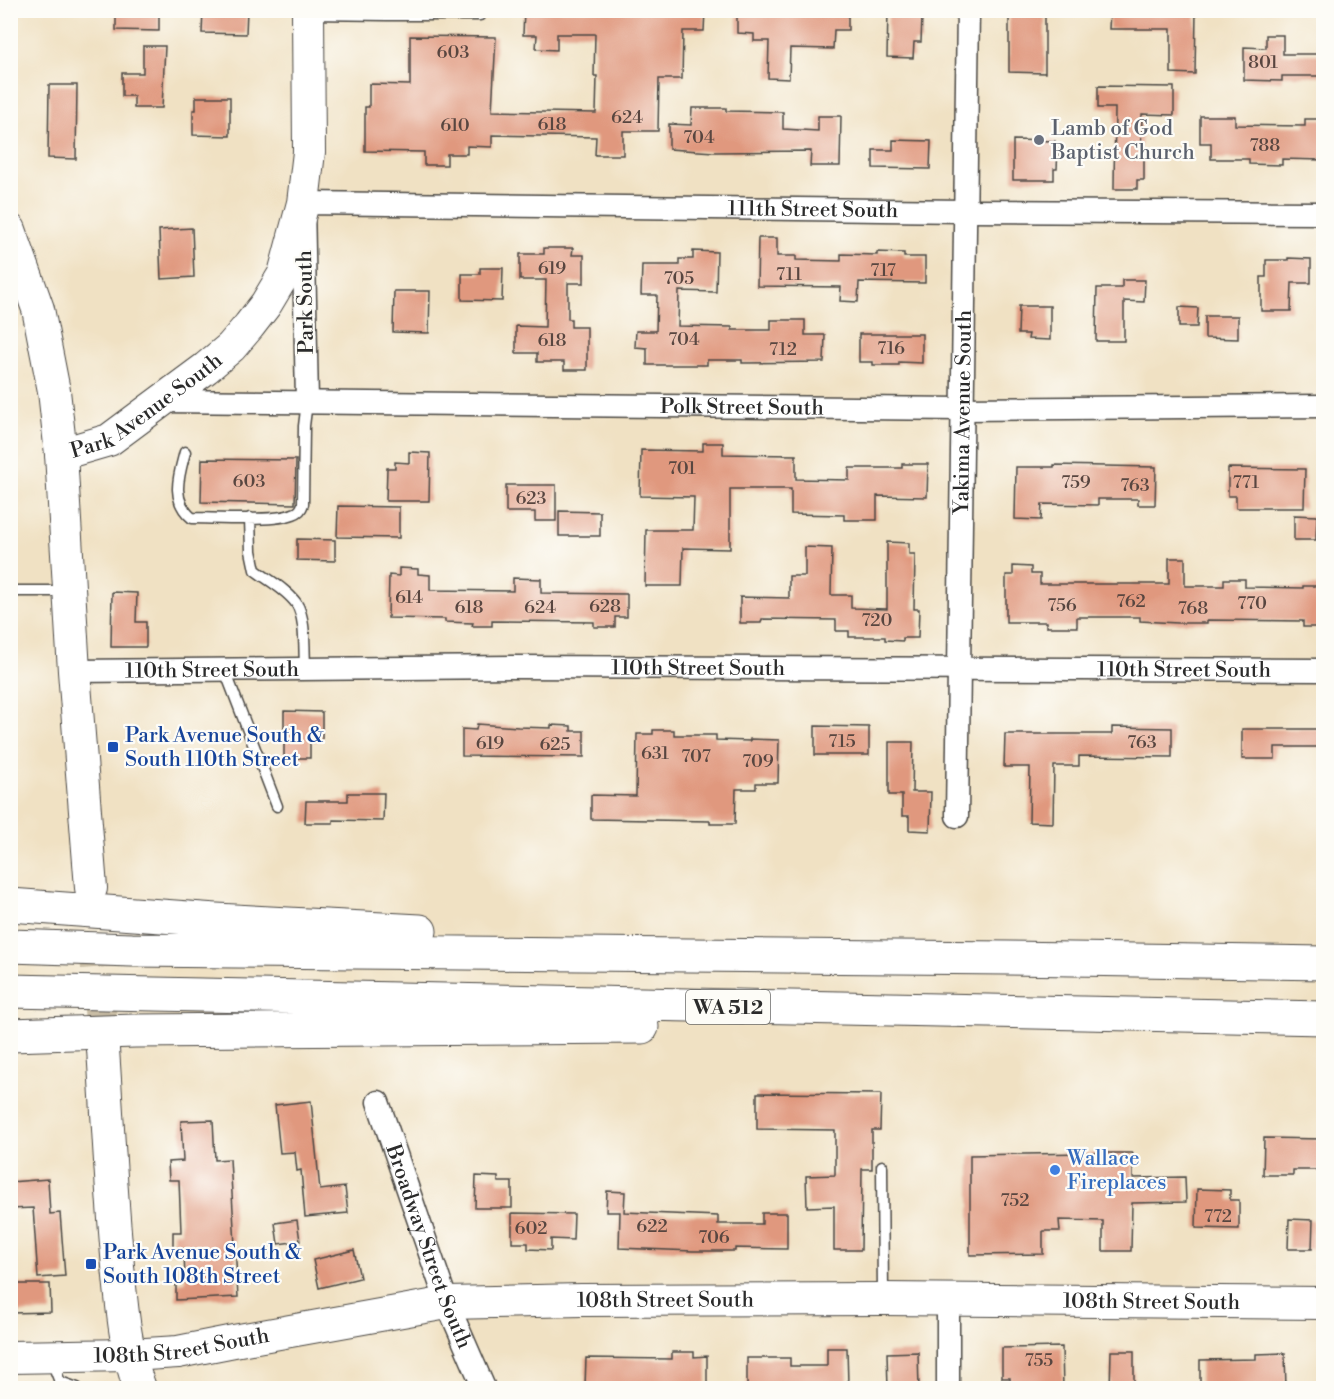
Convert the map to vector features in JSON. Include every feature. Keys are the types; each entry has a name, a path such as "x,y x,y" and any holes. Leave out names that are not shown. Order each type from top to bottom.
{"highway":[{"path":"10,905 397,930 1009,958"},
{"path":"10,946 144,950 1323,963"},
{"name":"WA 512","path":"10,991 1323,1018"},
{"path":"10,1035 135,1030 726,1026 1011,1013"}],"street":[{"name":"Yakima Avenue South","path":"957,816 968,10"},
{"name":"Park Avenue South","path":"91,888 74,671 61,454 109,440 231,347 266,304 284,273 303,203 309,152 308,12"},
{"name":"111th Street South","path":"303,203 1323,213"},
{"name":"Park South","path":"303,203 307,401"},
{"path":"10,230 18,275 45,342 54,391 61,454"},
{"name":"Polk Street South","path":"162,401 961,408 1323,406"},
{"name":"110th Street South","path":"74,671 525,667 1323,670"},
{"path":"103,1049 116,1245 123,1311 130,1355 140,1389"},
{"name":"Broadway Street South","path":"378,1102 447,1304 484,1389"},
{"name":"108th Street South","path":"10,1357 178,1353 447,1304 582,1300 883,1299 1323,1303"},
{"path":"948,1300 948,1389"}],"lane":[{"path":"308,12 480,15 480,10"},
{"path":"185,452 176,486 184,512 192,518 292,515 301,509 303,504 304,426 307,401"},
{"path":"250,518 251,551 255,570 282,589 297,604 303,627 305,668"},
{"path":"10,591 69,591"},
{"path":"224,668 277,806"},
{"path":"882,1166 883,1299"},
{"path":"50,1356 60,1382 77,1389"}],"building":[{"path":"116,10 159,12 159,31 116,30"},
{"path":"203,10 247,10 246,34 202,33"},
{"path":"524,10 705,10 704,31 683,31 682,79 659,79 658,131 623,131 623,155 595,155 596,137 492,135 492,147 467,146 467,154 447,154 447,165 424,165 424,152 365,151 365,107 369,107 369,84 410,85 410,36 496,37 492,111 596,113 595,34 557,34 557,50 536,49 537,35 523,35"},
{"path":"737,10 848,10 848,30 834,30 833,49 790,48 789,79 768,78 769,41 754,41 754,34 737,33"},
{"path":"888,10 910,10 910,17 922,17 921,42 914,42 913,58 887,57"},
{"path":"1009,10 1045,11 1045,73 1009,72"},
{"path":"1110,10 1196,10 1195,74 1171,73 1171,29 1109,29"},
{"path":"1266,35 1283,35 1283,54 1323,54 1323,76 1282,76 1282,81 1244,80 1244,47 1266,48"},
{"path":"143,46 165,46 162,108 134,108 134,96 122,96 122,73 143,73"},
{"path":"49,85 77,85 76,159 48,158"},
{"path":"1098,86 1174,87 1174,115 1142,114 1141,157 1144,157 1144,180 1137,180 1137,189 1114,189 1115,108 1098,108"},
{"path":"196,97 230,97 230,136 193,135 193,110 196,110"},
{"path":"692,108 783,112 783,129 818,131 818,116 841,116 840,166 810,166 811,151 714,152 669,149 669,124 691,125"},
{"path":"1200,116 1235,116 1235,125 1305,126 1305,119 1323,119 1323,160 1282,159 1282,165 1249,164 1249,159 1211,159 1211,143 1200,143"},
{"path":"893,140 931,141 930,169 873,168 873,150 893,150"},
{"path":"1013,140 1055,141 1054,149 1058,149 1054,180 1013,180"},
{"path":"192,228 194,277 161,279 159,230"},
{"path":"758,238 777,238 777,256 796,256 796,260 841,261 841,254 877,255 877,252 904,253 904,257 925,257 925,283 859,282 858,302 840,301 841,287 757,286"},
{"path":"544,248 573,248 572,255 584,255 584,283 568,283 568,319 571,319 571,327 587,327 587,370 564,370 564,362 537,362 537,353 516,353 516,326 545,327 546,280 520,280 520,254 544,254"},
{"path":"693,251 717,252 716,292 679,291 678,326 771,330 771,320 805,320 805,335 825,335 824,362 742,363 742,360 707,360 707,365 647,365 647,348 635,347 636,331 656,331 657,295 641,295 642,265 679,265 679,259 693,259"},
{"path":"1288,258 1311,259 1311,283 1292,283 1291,311 1261,311 1261,277 1266,277 1266,260 1288,260"},
{"path":"480,268 503,268 502,301 462,300 462,274 480,274"},
{"path":"1122,280 1145,280 1144,302 1124,301 1124,341 1096,341 1097,288 1122,288"},
{"path":"394,291 430,291 429,333 393,332"},
{"path":"1019,306 1050,306 1050,340 1028,339 1029,334 1018,334"},
{"path":"1179,307 1198,308 1197,327 1179,327"},
{"path":"1205,316 1238,316 1238,339 1205,338"},
{"path":"859,334 922,334 922,363 899,362 899,365 873,365 873,362 859,362"},
{"path":"703,443 723,443 723,454 796,455 796,479 849,480 849,468 902,468 902,464 928,464 927,497 877,496 877,520 844,520 844,515 791,514 791,489 730,489 730,549 683,548 682,586 645,586 646,530 693,530 694,497 640,496 641,450 703,451"},
{"path":"409,452 430,453 429,501 386,501 387,468 395,468 395,462 409,463"},
{"path":"202,459 296,460 295,504 201,502"},
{"path":"1054,465 1156,467 1155,505 1138,505 1138,499 1098,499 1098,505 1042,504 1041,520 1015,519 1016,467 1054,467"},
{"path":"1228,468 1305,469 1304,508 1236,508 1236,496 1228,496"},
{"path":"506,485 556,485 556,521 535,521 535,512 506,512"},
{"path":"338,506 399,507 399,538 337,537"},
{"path":"559,511 600,512 600,536 559,536"},
{"path":"1294,515 1317,516 1316,540 1294,540"},
{"path":"297,539 335,540 335,561 297,560"},
{"path":"887,542 909,543 909,554 915,554 914,609 919,609 918,638 903,638 903,641 885,640 885,637 849,637 849,631 836,631 836,620 762,619 761,623 740,623 740,597 789,598 789,576 805,576 805,547 832,548 831,595 851,595 851,608 887,609"},
{"path":"1169,558 1185,558 1185,586 1224,586 1224,579 1245,579 1245,587 1323,586 1323,627 1303,627 1303,621 1207,620 1207,623 1178,623 1140,621 1140,617 1077,617 1077,627 1046,627 1046,622 1006,622 1006,575 1013,575 1013,566 1031,567 1031,574 1040,574 1040,584 1169,584"},
{"path":"399,568 418,569 418,574 430,575 430,590 513,591 513,578 541,579 541,593 627,594 627,617 615,617 615,627 594,627 594,622 492,621 492,626 472,626 473,623 445,622 445,619 388,618 389,575 399,576"},
{"path":"112,592 137,593 136,622 146,622 146,647 111,647"},
{"path":"284,711 322,712 322,741 310,741 310,758 284,758"},
{"path":"477,724 551,728 551,725 571,726 571,731 584,731 584,757 462,756 462,729 476,730"},
{"path":"815,726 869,727 869,755 815,755"},
{"path":"1112,727 1172,728 1172,757 1079,756 1079,766 1054,766 1053,823 1029,822 1030,767 1004,767 1005,734 1112,734"},
{"path":"1242,729 1323,729 1323,747 1275,747 1275,759 1242,759"},
{"path":"653,730 674,730 674,735 716,735 716,740 779,740 778,783 756,783 756,789 736,789 735,824 710,824 710,821 591,819 591,795 636,796 637,734 653,734"},
{"path":"889,742 913,742 912,792 931,792 930,831 909,830 909,816 902,816 902,795 889,795"},
{"path":"348,793 384,793 383,821 333,820 333,823 305,823 306,801 348,801"},
{"path":"757,1093 881,1094 880,1130 872,1130 872,1169 862,1169 861,1250 834,1250 834,1206 807,1207 806,1176 835,1175 835,1130 757,1129"},
{"path":"311,1101 320,1190 345,1187 348,1213 305,1217 301,1170 297,1171 295,1152 280,1153 275,1105"},
{"path":"213,1120 215,1160 230,1159 238,1297 176,1300 176,1283 185,1282 184,1249 173,1249 173,1232 181,1232 179,1180 169,1180 168,1162 183,1161 181,1121"},
{"path":"1264,1138 1323,1139 1323,1170 1293,1170 1293,1175 1263,1175"},
{"path":"1133,1153 1133,1178 1185,1177 1186,1202 1132,1203 1131,1251 1103,1251 1103,1221 1059,1220 1060,1231 1043,1231 1043,1254 970,1255 970,1155"},
{"path":"476,1176 498,1177 498,1182 512,1182 512,1208 475,1208"},
{"path":"48,1179 50,1214 60,1213 65,1276 38,1278 33,1208 10,1209 10,1182"},
{"path":"1197,1189 1230,1190 1230,1200 1239,1200 1239,1229 1196,1228"},
{"path":"607,1191 625,1192 624,1212 718,1216 718,1224 762,1224 762,1213 787,1213 787,1249 735,1248 735,1251 693,1251 619,1248 620,1212 606,1212"},
{"path":"512,1213 574,1214 573,1240 551,1239 551,1250 528,1249 528,1243 512,1243"},
{"path":"1289,1219 1313,1220 1312,1249 1288,1249"},
{"path":"297,1220 300,1241 278,1244 275,1223"},
{"path":"354,1250 360,1278 319,1288 313,1260"},
{"path":"10,1284 50,1284 51,1312 10,1313"},
{"path":"1062,1347 1063,1389 1010,1389 1010,1378 1002,1378 1002,1348"},
{"path":"827,1348 847,1348 848,1384 790,1386 789,1389 747,1389 747,1358 790,1358 790,1366 827,1366"},
{"path":"1111,1351 1134,1351 1134,1389 1110,1389"},
{"path":"672,1352 694,1352 694,1357 707,1356 707,1384 642,1385 642,1387 585,1386 586,1358 672,1359"},
{"path":"918,1352 919,1389 888,1389 887,1353"},
{"path":"1285,1353 1286,1389 1200,1389 1200,1360 1256,1359 1256,1354"}],"tunnel":[{"path":"91,888 103,1049"}],"place":[{"name":"Lamb of God Baptist Church","path":"1039,140"},
{"name":"Park Avenue South & South 110th Street","path":"113,747"},
{"name":"Wallace Fireplaces","path":"1055,1170"},
{"name":"Park Avenue South & South 108th Street","path":"91,1264"}]}
